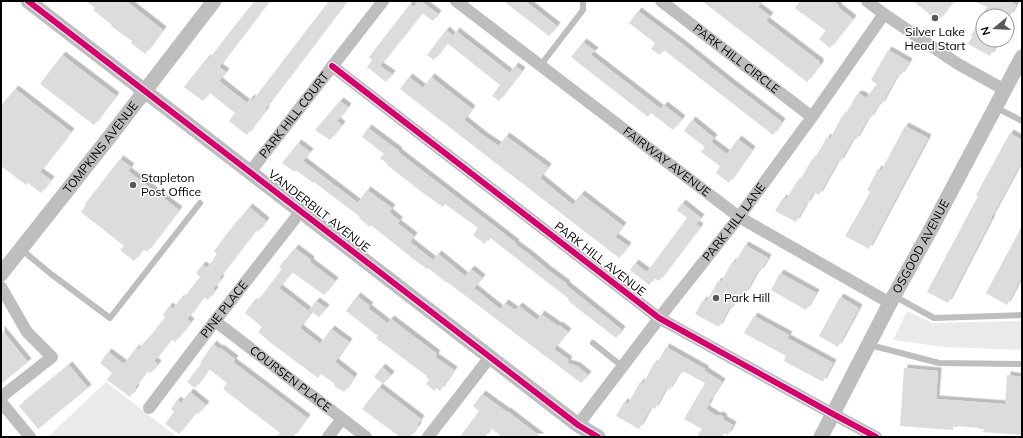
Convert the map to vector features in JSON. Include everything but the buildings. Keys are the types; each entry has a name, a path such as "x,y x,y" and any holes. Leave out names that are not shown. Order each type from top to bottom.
{"street":[{"name":"VANDERBILT AVENUE","path":"28,1 490,358 578,425 598,437"},
{"name":"TOMPKINS AVENUE","path":"1,274 112,135 214,1"},
{"name":"PARK HILL COURT","path":"250,172 382,1"},
{"name":"FAIRWAY AVENUE","path":"456,1 739,217 892,299"},
{"name":"PARK HILL CIRCLE","path":"661,1 812,118"},
{"path":"867,1 958,64 1005,90"},
{"name":"PARK HILL LANE","path":"578,425 739,217 812,118 884,14"},
{"name":"OSGOOD AVENUE","path":"821,437 892,299 1022,57"},
{"name":"PARK HILL AVENUE","path":"332,66 660,318 876,437"},
{"name":"PINE PLACE","path":"149,408 301,211"},
{"path":"1,287 28,332 52,357 1,397"},
{"name":"COURSEN PLACE","path":"215,321 366,437"},
{"path":"428,437 490,358"},
{"path":"1,402 30,437"},
{"path":"328,437 342,419"}],"lane":[{"path":"540,66 583,10 583,1"},
{"path":"995,107 1022,121"},
{"path":"20,249 110,318 200,203"},
{"path":"892,299 934,318 1022,315"},
{"path":"593,343 623,367"},
{"path":"869,344 939,363 1022,364"}],"shaded area":[{"path":"907,311 932,323 1022,321 1022,350 945,347 893,340"},
{"path":"106,382 177,437 48,437"}],"cycle path":[{"path":"28,1 578,425 598,437"},
{"path":"332,66 659,318 876,437"}],"place":[{"name":"Silver Lake Head Start","path":"935,18"},
{"name":"Stapleton Post Office","path":"133,185"},
{"name":"Park Hill","path":"716,298"}]}
